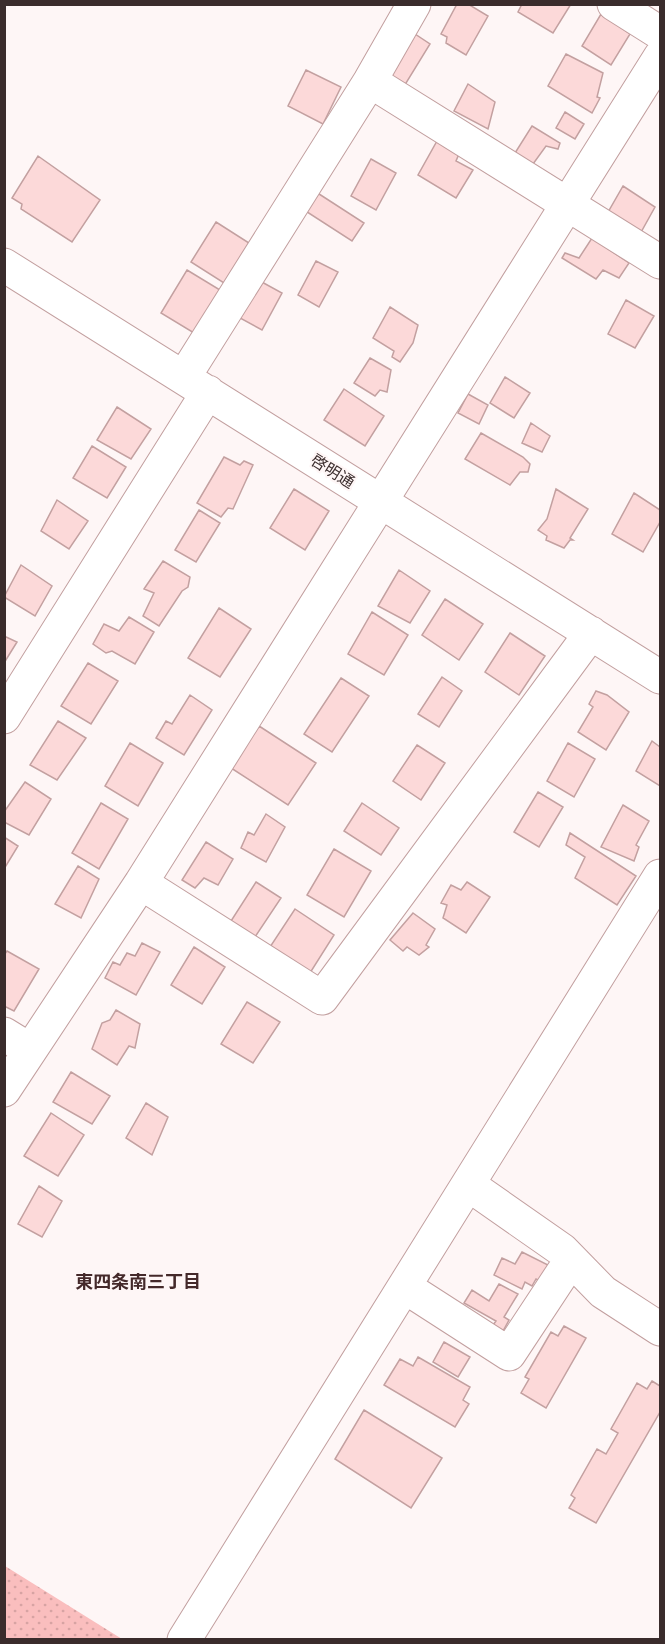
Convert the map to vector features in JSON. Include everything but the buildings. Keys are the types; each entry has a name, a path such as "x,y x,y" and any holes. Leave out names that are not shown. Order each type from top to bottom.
{"street":[{"path":"4,717 414,4"},
{"path":"615,4 660,33"},
{"path":"4,1090 17,1042 141,883 570,205 660,57"},
{"path":"370,81 660,262"},
{"name":"啓明通","path":"8,275 196,385 660,677"},
{"path":"141,883 322,998 591,633"},
{"path":"184,1640 660,876"},
{"path":"469,1185 562,1250 603,1292 660,1329"},
{"path":"405,1287 509,1354 571,1260"}],"shaded area":[{"path":"5,1566 122,1639 5,1639"}],"district":[{"name":"東四条南三丁目","path":"138,1282"}]}
